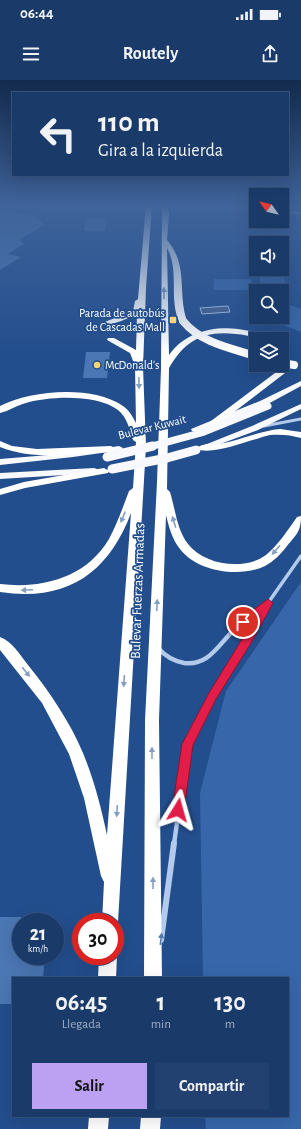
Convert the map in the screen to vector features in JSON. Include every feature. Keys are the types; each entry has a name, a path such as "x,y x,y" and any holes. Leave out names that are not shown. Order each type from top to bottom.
{"highway":[{"name":"Bulevar Fuerzas Armadas","path":"111,913 141,446 139,367 145,254"},
{"name":"Bulevar Fuerzas Armadas","path":"153,977 152,720 162,482 165,368 164,254"},
{"path":"174,254 179,274 180,316 188,329 202,338 249,354"},
{"path":"106,323 121,319 136,312 142,288"},
{"path":"165,368 173,354 184,342 202,334 218,331 237,331 249,333"},
{"path":"111,340 133,352 139,367"},
{"path":"289,364 301,365"},
{"path":"214,423 281,372"},
{"path":"0,410 30,398 69,396 100,399 116,405 126,414 141,446"},
{"path":"199,449 222,446 258,434 285,431 301,435"},
{"path":"0,444 14,450 28,452 112,451"},
{"path":"0,492 24,485 108,470"},
{"path":"0,588 13,591 39,590 64,583 82,574 96,563 107,551 115,538 138,481"},
{"path":"162,482 179,538 185,547 193,555 205,562 218,566 246,566 259,563 270,557 301,520"},
{"path":"0,642 11,653 47,699 76,753 90,798 112,891"},
{"path":"107,977 108,965"},
{"path":"98,1129 99,1117"},
{"path":"150,1129 151,1117"}],"main road":[{"name":"Bulevar Kuwait","path":"0,462 112,451 214,423 264,403 301,383"},
{"path":"0,466 61,464 112,451 159,445 204,432 268,406 301,389"},
{"path":"0,476 108,470 167,458 199,449 255,428 297,405 301,400"}],"street":[{"path":"255,428 301,419"},
{"path":"160,948 188,744 212,696 248,640 268,603 301,556"},
{"path":"156,644 159,650 170,659 185,663 201,661 208,658 231,632 268,603"},
{"path":"156,977 159,955"}],"shaded area":[{"path":"259,276 283,276 285,284 260,284"},
{"path":"214,279 251,279 251,284 249,284 249,290 213,290"},
{"path":"289,305 301,309 301,332 281,324 289,324"},
{"path":"228,306 230,312 202,314 200,308"},
{"path":"301,582 301,1129 206,1129 205,1117 289,1117 289,977 203,977 200,793 226,691"}],"building":[{"path":"0,254 21,257 0,270"},
{"name":"McDonald's","path":"86,352 110,352 107,378 83,378"},
{"path":"0,917 12,917 12,965 44,965 43,977 12,977 12,1004 0,1004"}],"place":[{"name":"Parada de autobús de Cascadas Mall","path":"173,320"},
{"name":"McDonald's","path":"97,365"}],"route":[{"path":"178,810 188,744 212,696 248,640 268,603 243,622"}]}
